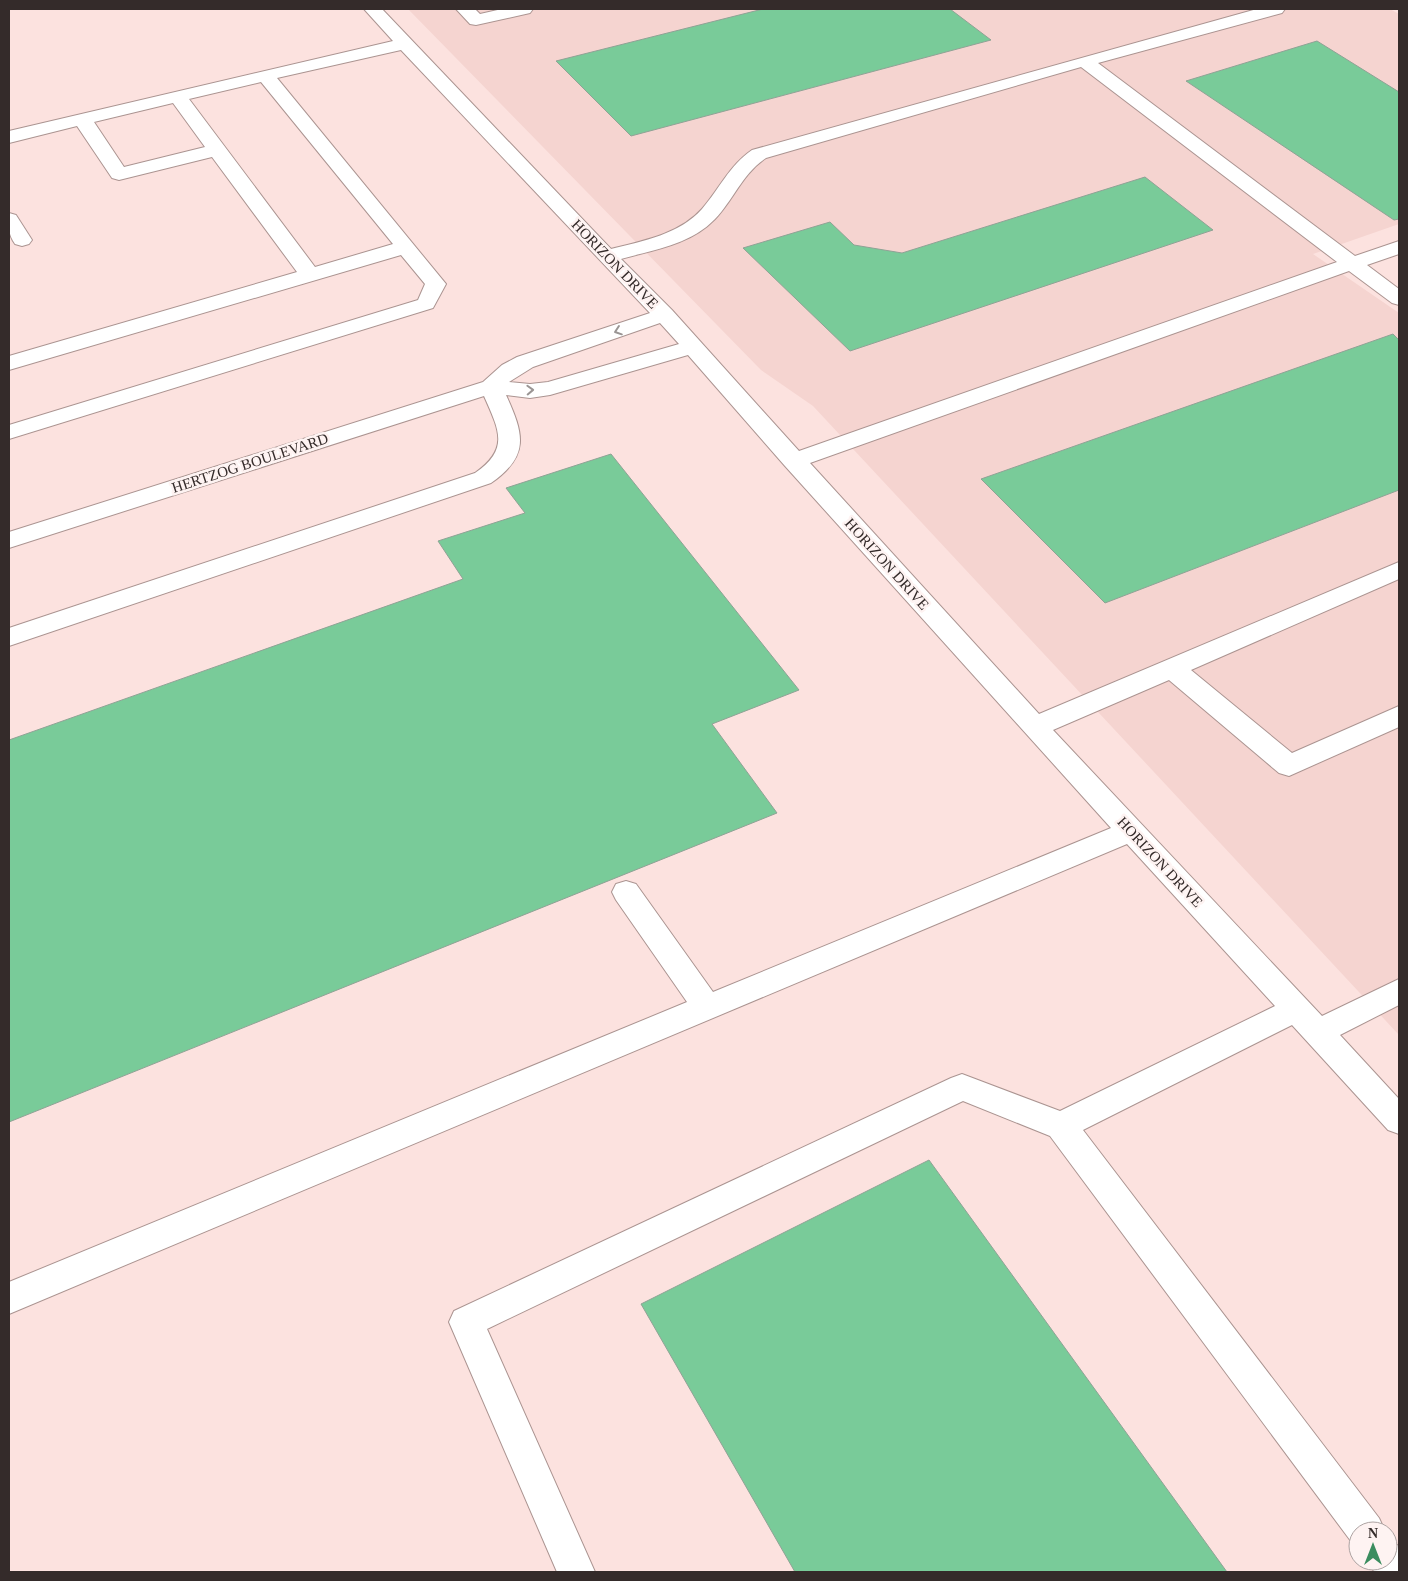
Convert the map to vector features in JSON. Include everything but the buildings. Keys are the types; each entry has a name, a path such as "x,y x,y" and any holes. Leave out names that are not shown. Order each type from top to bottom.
{"street":[{"name":"HORIZON DRIVE","path":"373,9 664,315 1035,728 1399,1120"},
{"path":"465,9 476,20 524,9"},
{"path":"607,257 673,237 700,222 735,172 746,161 759,154 1084,61 1276,9"},
{"path":"9,137 407,43"},
{"path":"1084,61 1399,299"},
{"path":"9,432 426,304 436,284 265,75"},
{"path":"177,96 310,275"},
{"path":"82,119 119,174 217,150"},
{"path":"9,219 22,240"},
{"path":"9,363 406,247"},
{"path":"793,460 1399,247"},
{"name":"HERTZOG BOULEVARD","path":"491,387 510,370 525,362 664,315"},
{"name":"HERTZOG BOULEVARD","path":"9,540 491,387 530,391 550,388 693,347"},
{"path":"9,637 483,478 502,466 511,450 505,420 491,387"},
{"path":"1035,728 1399,570"},
{"path":"1172,668 1288,766 1399,716"},
{"path":"9,1298 1131,831"},
{"path":"626,892 707,1007"},
{"path":"1061,1126 1307,1021 1399,991"},
{"path":"576,1572 466,1322 962,1087 1061,1126 1358,1521"}],"shaded area":[{"path":"408,9 1390,9 1399,14 1399,224 1313,254 1399,313 1399,1035 813,406 761,370"}]}
